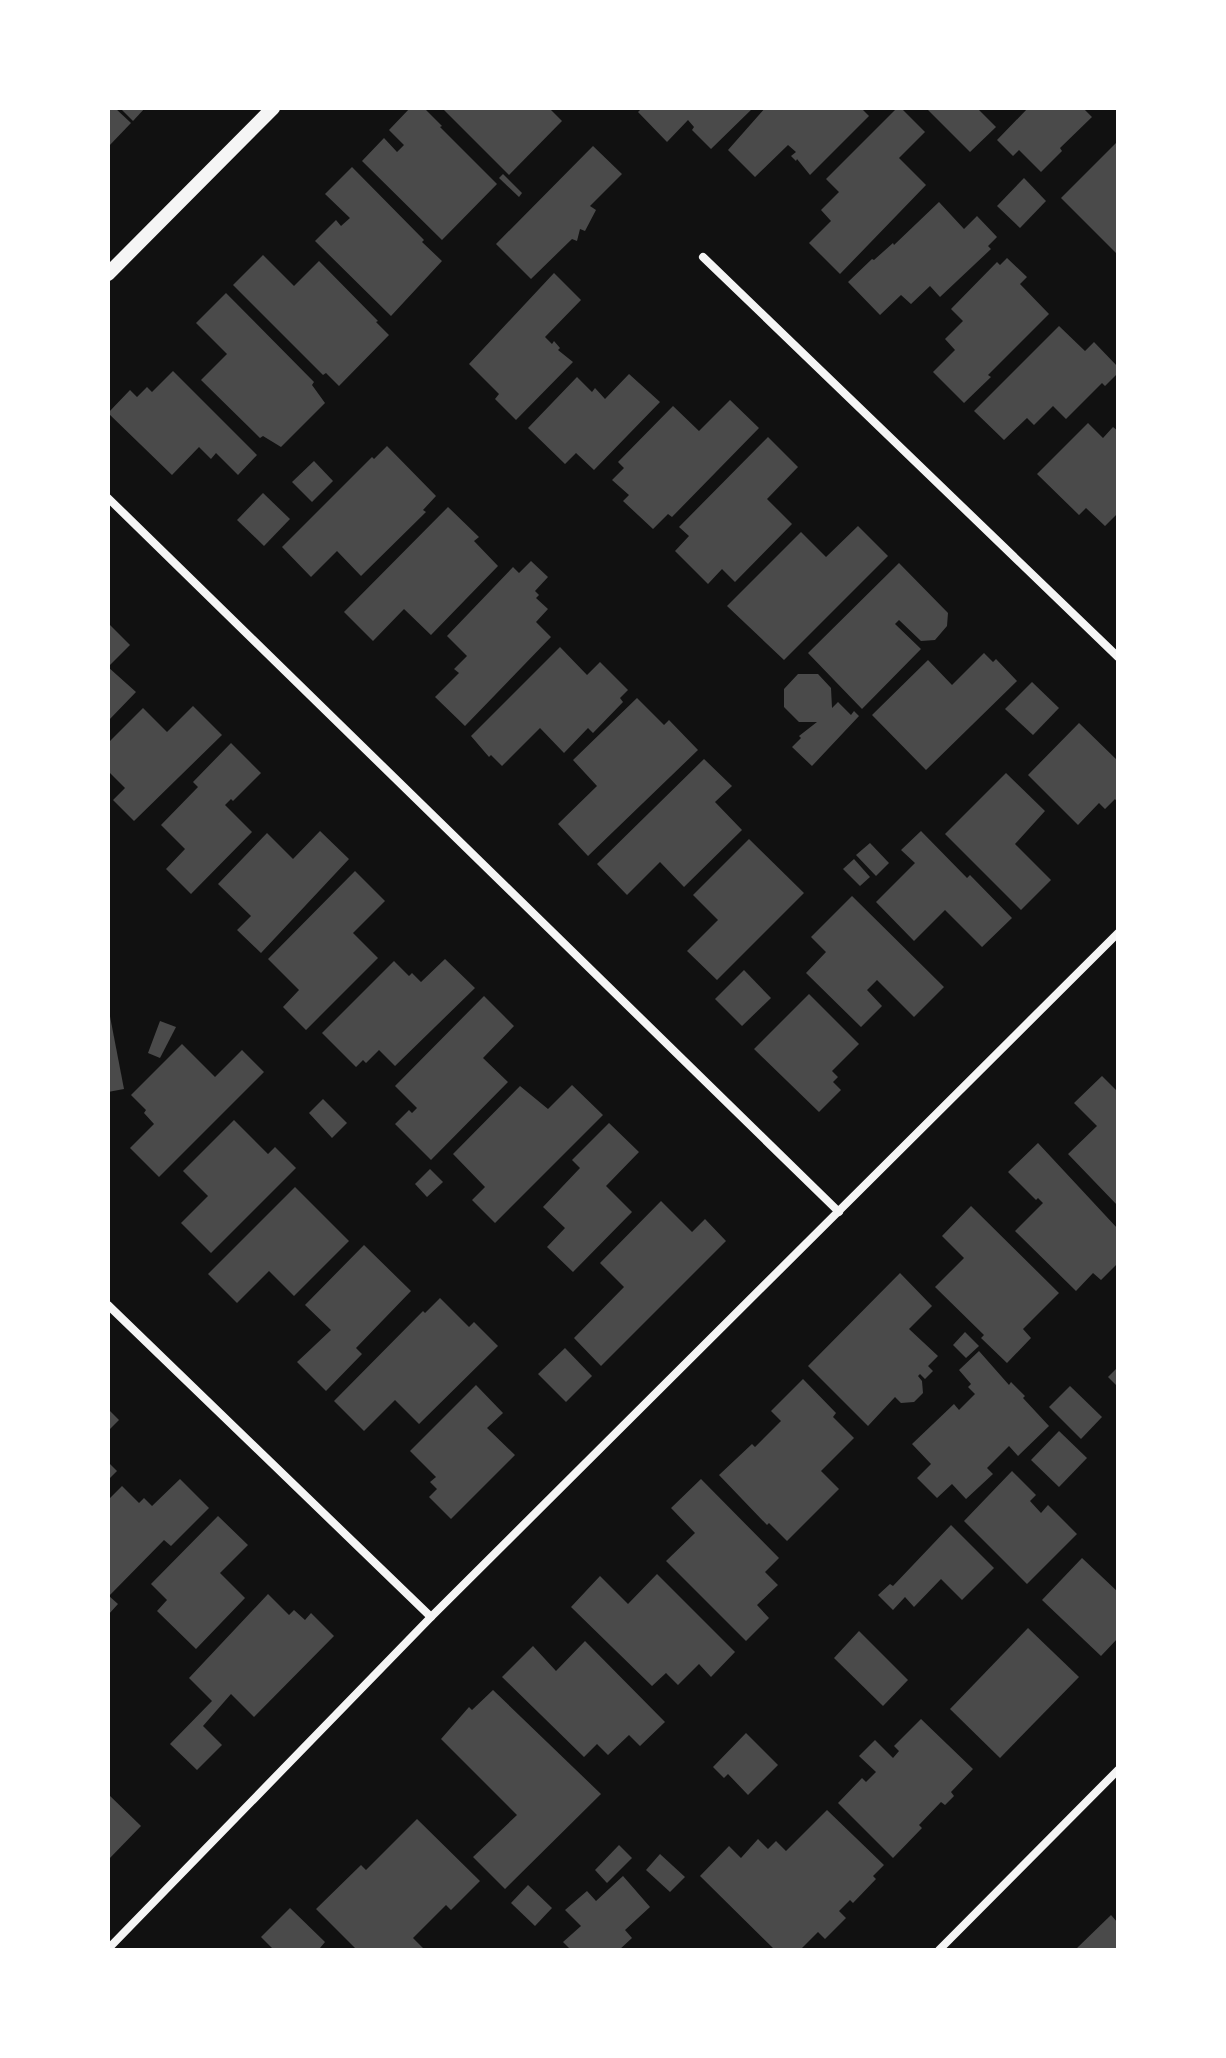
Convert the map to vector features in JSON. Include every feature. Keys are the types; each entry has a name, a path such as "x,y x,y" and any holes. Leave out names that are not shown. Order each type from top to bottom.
{"street":[{"path":"108,274 273,108"},
{"path":"703,257 1118,657"},
{"path":"108,498 839,1212"},
{"path":"108,1949 431,1617 1118,933"},
{"path":"108,1305 431,1617"},
{"path":"939,1950 1118,1770"}],"building":[{"path":"108,108 115,108 131,123 108,147"},
{"path":"120,108 145,108 133,121"},
{"path":"410,108 424,108 497,184 442,240 362,161 384,138 397,152 404,145 389,130"},
{"path":"442,108 549,108 562,121 509,175"},
{"path":"642,108 753,108 711,149 692,130 694,127 688,120 667,142 638,112"},
{"path":"765,108 861,108 869,116 810,175 791,156 796,152 788,145 755,177 728,150"},
{"path":"897,108 901,108 925,132 899,158 926,185 840,274 809,243 831,221 821,210 839,192 826,179"},
{"path":"926,108 977,108 996,127 970,152"},
{"path":"1028,108 1083,108 1092,117 1041,172 1019,150 1013,156 997,140"},
{"path":"1118,141 1118,255 1061,198"},
{"path":"593,146 622,174 590,206 596,210 585,231 580,229 577,241 572,239 531,279 496,244"},
{"path":"352,167 442,261 391,316 315,241 336,220 341,226 350,218 325,194"},
{"path":"503,174 522,193 519,197 499,178"},
{"path":"1024,178 1046,201 1020,228 997,206"},
{"path":"939,202 964,229 977,216 997,237 988,246 991,249 940,297 930,286 911,304 901,295 880,315 848,282 872,259 894,245"},
{"path":"263,255 294,286 319,261 389,335 339,386 326,373 323,375 233,285"},
{"path":"1007,258 1027,277 1020,284 1049,314 964,403 933,372 955,350 945,339 963,321 951,309 997,262 1000,265"},
{"path":"554,273 581,300 545,337 552,344 554,341 560,348 558,350 573,362 516,420 495,399 499,394 469,364"},
{"path":"226,293 314,382 312,385 325,403 281,447 263,436 260,438 201,380 227,354 196,323"},
{"path":"1059,326 1085,351 1094,342 1118,367 1118,373 1105,386 1102,383 1066,419 1053,406 1034,425 1027,418 1004,440 974,411"},
{"path":"173,371 257,455 238,475 216,453 211,459 199,447 172,475 108,413 130,390 137,397 147,387 152,392"},
{"path":"629,374 660,402 594,470 576,453 565,464 528,428 577,377 592,392 595,388 605,399"},
{"path":"730,400 759,428 672,517 668,514 653,529 623,501 629,495 612,480 624,468 618,462 673,406 699,431"},
{"path":"1088,423 1103,438 1113,427 1118,431 1118,513 1105,526 1086,508 1079,515 1037,474"},
{"path":"768,437 798,467 767,499 792,524 735,582 722,569 708,584 675,551 689,536 679,527"},
{"path":"387,446 436,496 423,510 426,512 361,576 337,551 311,577 282,547 372,457 374,459"},
{"path":"314,461 333,481 312,502 292,482"},
{"path":"263,493 290,519 264,546 237,520"},
{"path":"448,507 479,537 474,541 498,566 431,635 404,609 373,641 344,612"},
{"path":"858,526 888,556 784,660 727,606 801,532 826,557"},
{"path":"531,561 548,577 535,591 539,595 536,598 548,609 536,622 551,637 465,726 435,697 459,673 454,669 467,656 447,636 513,567 519,573"},
{"path":"899,563 948,613 947,626 935,640 921,641 899,620 895,624 921,649 862,709 808,653"},
{"path":"108,623 130,645 108,667"},
{"path":"560,647 587,675 600,662 628,690 620,698 623,702 593,733 588,728 564,753 540,728 502,766 491,755 489,757 471,736"},
{"path":"984,653 993,662 996,659 1017,681 926,770 872,715 928,660 952,685"},
{"path":"108,667 136,692 108,721"},
{"path":"798,674 818,674 831,688 832,708 838,702 851,715 854,711 859,716 812,766 792,747 801,738 799,736 817,722 799,722 784,707 784,689"},
{"path":"1032,682 1059,708 1033,735 1005,709"},
{"path":"637,698 664,725 669,720 698,750 588,856 558,824 597,786 573,760"},
{"path":"193,706 222,735 134,821 113,800 125,788 108,771 108,743 143,708 167,732"},
{"path":"1079,723 1118,761 1118,803 1115,799 1105,809 1099,803 1078,825 1028,775"},
{"path":"231,743 261,773 225,805 252,832 191,894 166,869 185,849 161,825 198,787 193,782"},
{"path":"704,759 732,786 715,802 742,830 684,887 660,862 627,895 597,864"},
{"path":"1006,773 1045,811 1015,844 1051,880 1021,910 945,834"},
{"path":"320,831 349,859 261,953 237,930 251,916 218,884 267,833 293,859"},
{"path":"921,831 1012,918 982,947 945,910 914,941 876,902 915,863 901,850"},
{"path":"749,839 804,893 717,980 687,951 718,920 693,895"},
{"path":"870,843 889,863 876,876 856,855"},
{"path":"854,859 870,877 860,886 843,869"},
{"path":"355,871 385,901 353,933 378,958 306,1030 283,1007 299,990 268,959"},
{"path":"852,896 944,987 914,1017 877,980 867,990 882,1006 861,1027 806,973 826,952 811,937"},
{"path":"445,959 475,988 395,1066 379,1050 366,1063 363,1060 356,1067 322,1033 394,961 409,976 412,973 421,982"},
{"path":"744,970 771,998 742,1026 715,999"},
{"path":"809,994 859,1044 832,1071 838,1077 833,1082 841,1090 819,1112 754,1049"},
{"path":"484,996 514,1026 483,1058 508,1082 431,1160 395,1124 409,1110 412,1113 417,1108 395,1086"},
{"path":"108,1006 124,1089 108,1092"},
{"path":"160,1021 176,1027 160,1058 148,1053"},
{"path":"182,1044 215,1077 242,1050 264,1072 159,1177 130,1148 154,1124 144,1113 146,1110 131,1095"},
{"path":"1102,1076 1118,1092 1118,1206 1068,1154 1097,1126 1074,1103"},
{"path":"572,1085 603,1115 495,1223 472,1200 485,1187 453,1154 520,1086 548,1109"},
{"path":"323,1099 347,1123 332,1138 309,1113"},
{"path":"234,1120 268,1154 275,1147 296,1168 211,1253 181,1223 208,1196 183,1171"},
{"path":"609,1123 639,1152 606,1186 632,1212 573,1272 547,1247 565,1228 543,1207 580,1168 572,1160"},
{"path":"1038,1143 1118,1229 1118,1263 1101,1280 1093,1273 1076,1291 1015,1231 1043,1203 1008,1172"},
{"path":"430,1169 443,1182 427,1197 415,1184"},
{"path":"295,1187 349,1241 294,1296 269,1271 237,1303 208,1274"},
{"path":"661,1201 692,1232 705,1219 726,1241 601,1366 574,1338 624,1287 600,1263"},
{"path":"971,1206 1059,1293 1023,1329 1031,1338 1007,1363 981,1338 984,1335 935,1287 964,1258 942,1236"},
{"path":"364,1245 411,1291 356,1348 362,1354 326,1391 297,1362 331,1330 305,1305"},
{"path":"900,1273 932,1306 909,1329 938,1356 928,1366 933,1371 925,1379 920,1374 918,1376 922,1381 923,1393 914,1402 901,1403 895,1397 868,1426 808,1366"},
{"path":"440,1298 469,1327 474,1322 498,1346 419,1424 395,1400 364,1431 334,1401 423,1311 425,1313"},
{"path":"965,1332 979,1346 966,1358 953,1345"},
{"path":"565,1348 592,1376 566,1402 538,1374"},
{"path":"979,1351 1009,1385 1011,1382 1025,1396 1023,1398 1049,1426 1018,1456 1009,1446 987,1468 993,1474 966,1499 952,1484 937,1498 917,1478 931,1464 912,1444 954,1404 959,1410 975,1394 959,1370"},
{"path":"1118,1367 1118,1387 1108,1377"},
{"path":"803,1379 836,1413 833,1417 854,1438 821,1471 839,1489 787,1541 769,1523 767,1525 719,1475 752,1444 755,1447 781,1421 771,1411"},
{"path":"476,1385 503,1413 487,1428 515,1455 451,1519 429,1497 437,1489 430,1482 436,1477 410,1451"},
{"path":"1070,1386 1102,1417 1081,1439 1049,1407"},
{"path":"108,1409 119,1420 108,1431"},
{"path":"1059,1431 1087,1458 1059,1487 1031,1460"},
{"path":"108,1462 117,1471 108,1480"},
{"path":"1012,1471 1036,1495 1030,1501 1041,1513 1048,1505 1077,1534 1027,1584 964,1521"},
{"path":"180,1479 209,1508 171,1546 164,1540 109,1596 118,1604 108,1615 108,1500 122,1486 139,1503 144,1498 152,1506"},
{"path":"701,1479 779,1558 765,1572 778,1585 757,1605 769,1618 746,1641 666,1561 695,1533 671,1508"},
{"path":"218,1516 248,1545 220,1573 245,1598 196,1649 157,1611 167,1600 151,1584"},
{"path":"951,1525 994,1568 962,1600 941,1579 914,1607 905,1597 893,1610 878,1595 890,1584 893,1586"},
{"path":"1082,1558 1118,1592 1118,1638 1101,1656 1042,1600"},
{"path":"657,1574 735,1652 711,1677 699,1664 678,1685 666,1673 652,1686 571,1607 600,1576 628,1604"},
{"path":"268,1594 289,1615 294,1610 305,1620 311,1613 334,1636 254,1717 231,1694 203,1726 222,1745 197,1770 170,1744 212,1701 189,1678"},
{"path":"1028,1628 1079,1677 1000,1758 950,1709"},
{"path":"859,1631 908,1680 883,1706 834,1658"},
{"path":"585,1641 665,1722 640,1746 629,1735 608,1755 597,1744 584,1757 502,1677 533,1646 556,1671"},
{"path":"493,1690 601,1794 505,1889 473,1857 517,1815 441,1739 469,1707 472,1710"},
{"path":"921,1719 973,1769 951,1792 954,1796 945,1805 941,1802 919,1825 922,1828 893,1858 838,1803 862,1778 866,1782 876,1772 859,1756 875,1740 893,1758 899,1751 894,1746"},
{"path":"746,1733 778,1765 748,1795 728,1774 724,1778 713,1767"},
{"path":"108,1794 141,1826 108,1860"},
{"path":"827,1810 884,1865 873,1876 876,1879 853,1903 850,1900 839,1911 846,1918 825,1939 818,1932 800,1950 775,1950 700,1876 729,1846 741,1858 758,1839 768,1849 776,1841 786,1851"},
{"path":"417,1819 480,1881 451,1910 446,1905 413,1938 425,1950 357,1950 316,1909 361,1865 366,1870"},
{"path":"619,1845 632,1858 607,1883 595,1870"},
{"path":"660,1854 685,1877 670,1892 646,1870"},
{"path":"623,1876 650,1907 625,1930 632,1938 619,1950 571,1950 563,1942 581,1926 565,1910 587,1891 596,1901"},
{"path":"528,1885 552,1908 535,1926 511,1903"},
{"path":"290,1908 325,1942 320,1948 323,1950 274,1950 261,1937"},
{"path":"1111,1915 1118,1923 1118,1950 1075,1950"}]}
